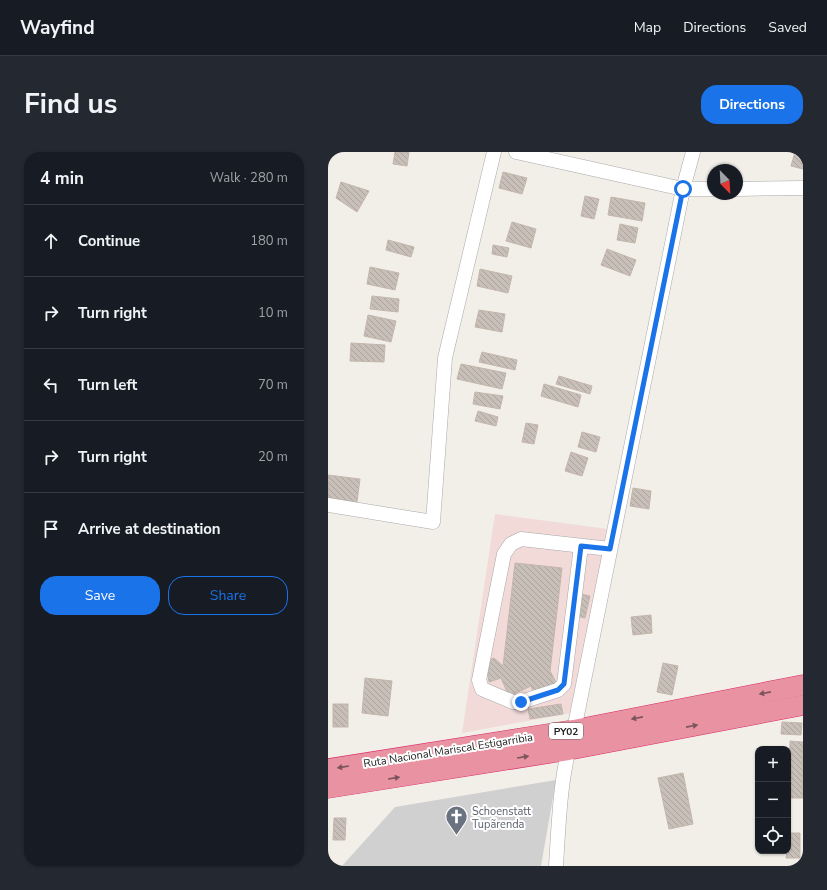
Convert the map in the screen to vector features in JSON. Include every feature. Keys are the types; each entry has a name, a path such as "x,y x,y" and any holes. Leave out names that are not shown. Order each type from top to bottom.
{"highway":[{"name":"Ruta Nacional Mariscal Estigarribia","path":"328,769 574,730 803,686"},
{"name":"Ruta Nacional Mariscal Estigarribia","path":"328,788 568,750 803,704"}],"street":[{"path":"328,505 433,522 445,358 494,152"},
{"path":"516,152 683,189 707,189"},
{"path":"556,866 560,802 568,750 574,730 683,189 693,152"},
{"path":"743,188 803,188"},
{"path":"581,546 564,684 558,690 521,702 513,702 482,689 479,680 504,554 511,544 521,539 610,549"}],"shaded area":[{"path":"495,514 608,529 571,713 462,733"},
{"name":"Schoenstatt Tupãrenda","path":"556,780 541,866 342,866 395,807"}],"building":[{"path":"395,152 409,152 407,166 393,164"},
{"path":"795,152 803,152 803,169 791,166"},
{"path":"503,172 527,178 522,194 499,188"},
{"path":"341,182 369,191 357,212 336,198"},
{"path":"585,196 599,199 594,219 581,216"},
{"path":"611,197 645,203 642,221 608,215"},
{"path":"512,222 536,229 531,248 506,241"},
{"path":"620,224 638,228 635,243 617,240"},
{"path":"388,240 414,247 411,257 386,250"},
{"path":"493,245 509,248 507,257 492,254"},
{"path":"607,249 636,260 630,276 601,265"},
{"path":"370,267 399,273 395,290 367,284"},
{"path":"480,269 512,276 508,293 477,286"},
{"path":"372,296 399,299 398,312 370,309"},
{"path":"479,310 505,314 502,332 475,327"},
{"path":"368,315 396,321 391,342 364,336"},
{"path":"351,343 385,345 384,362 350,361"},
{"path":"482,352 517,360 515,370 479,362"},
{"path":"461,364 506,373 502,389 457,379"},
{"path":"559,376 592,386 590,394 556,384"},
{"path":"544,384 581,395 578,407 541,396"},
{"path":"475,392 503,396 500,409 473,404"},
{"path":"478,411 498,417 496,426 475,421"},
{"path":"526,423 538,425 534,444 522,442"},
{"path":"582,432 600,437 596,452 578,447"},
{"path":"571,452 588,458 582,476 565,471"},
{"path":"328,475 360,479 357,502 328,498"},
{"path":"633,488 651,491 649,509 630,506"},
{"path":"515,563 562,568 550,671 557,684 534,694 531,686 509,696 501,678 489,682 486,661 494,658 503,666"},
{"path":"581,594 590,596 585,618 576,616"},
{"path":"651,615 652,633 633,635 631,617"},
{"path":"663,663 678,666 672,695 657,692"},
{"path":"365,678 392,681 388,716 362,713"},
{"path":"333,704 348,704 348,727 333,727"},
{"path":"561,704 563,714 530,719 528,709"},
{"path":"782,722 802,723 801,735 781,734"},
{"path":"790,741 803,742 803,798 791,798"},
{"path":"683,773 693,824 669,829 658,778"},
{"path":"334,818 346,818 345,840 333,840"},
{"path":"791,833 800,833 800,858 786,858 787,854 791,854"}],"place":[{"name":"Schoenstatt Tupãrenda","path":"457,836"}],"route":[{"path":"521,702 558,690 564,684 581,546 610,549 683,189"}]}
